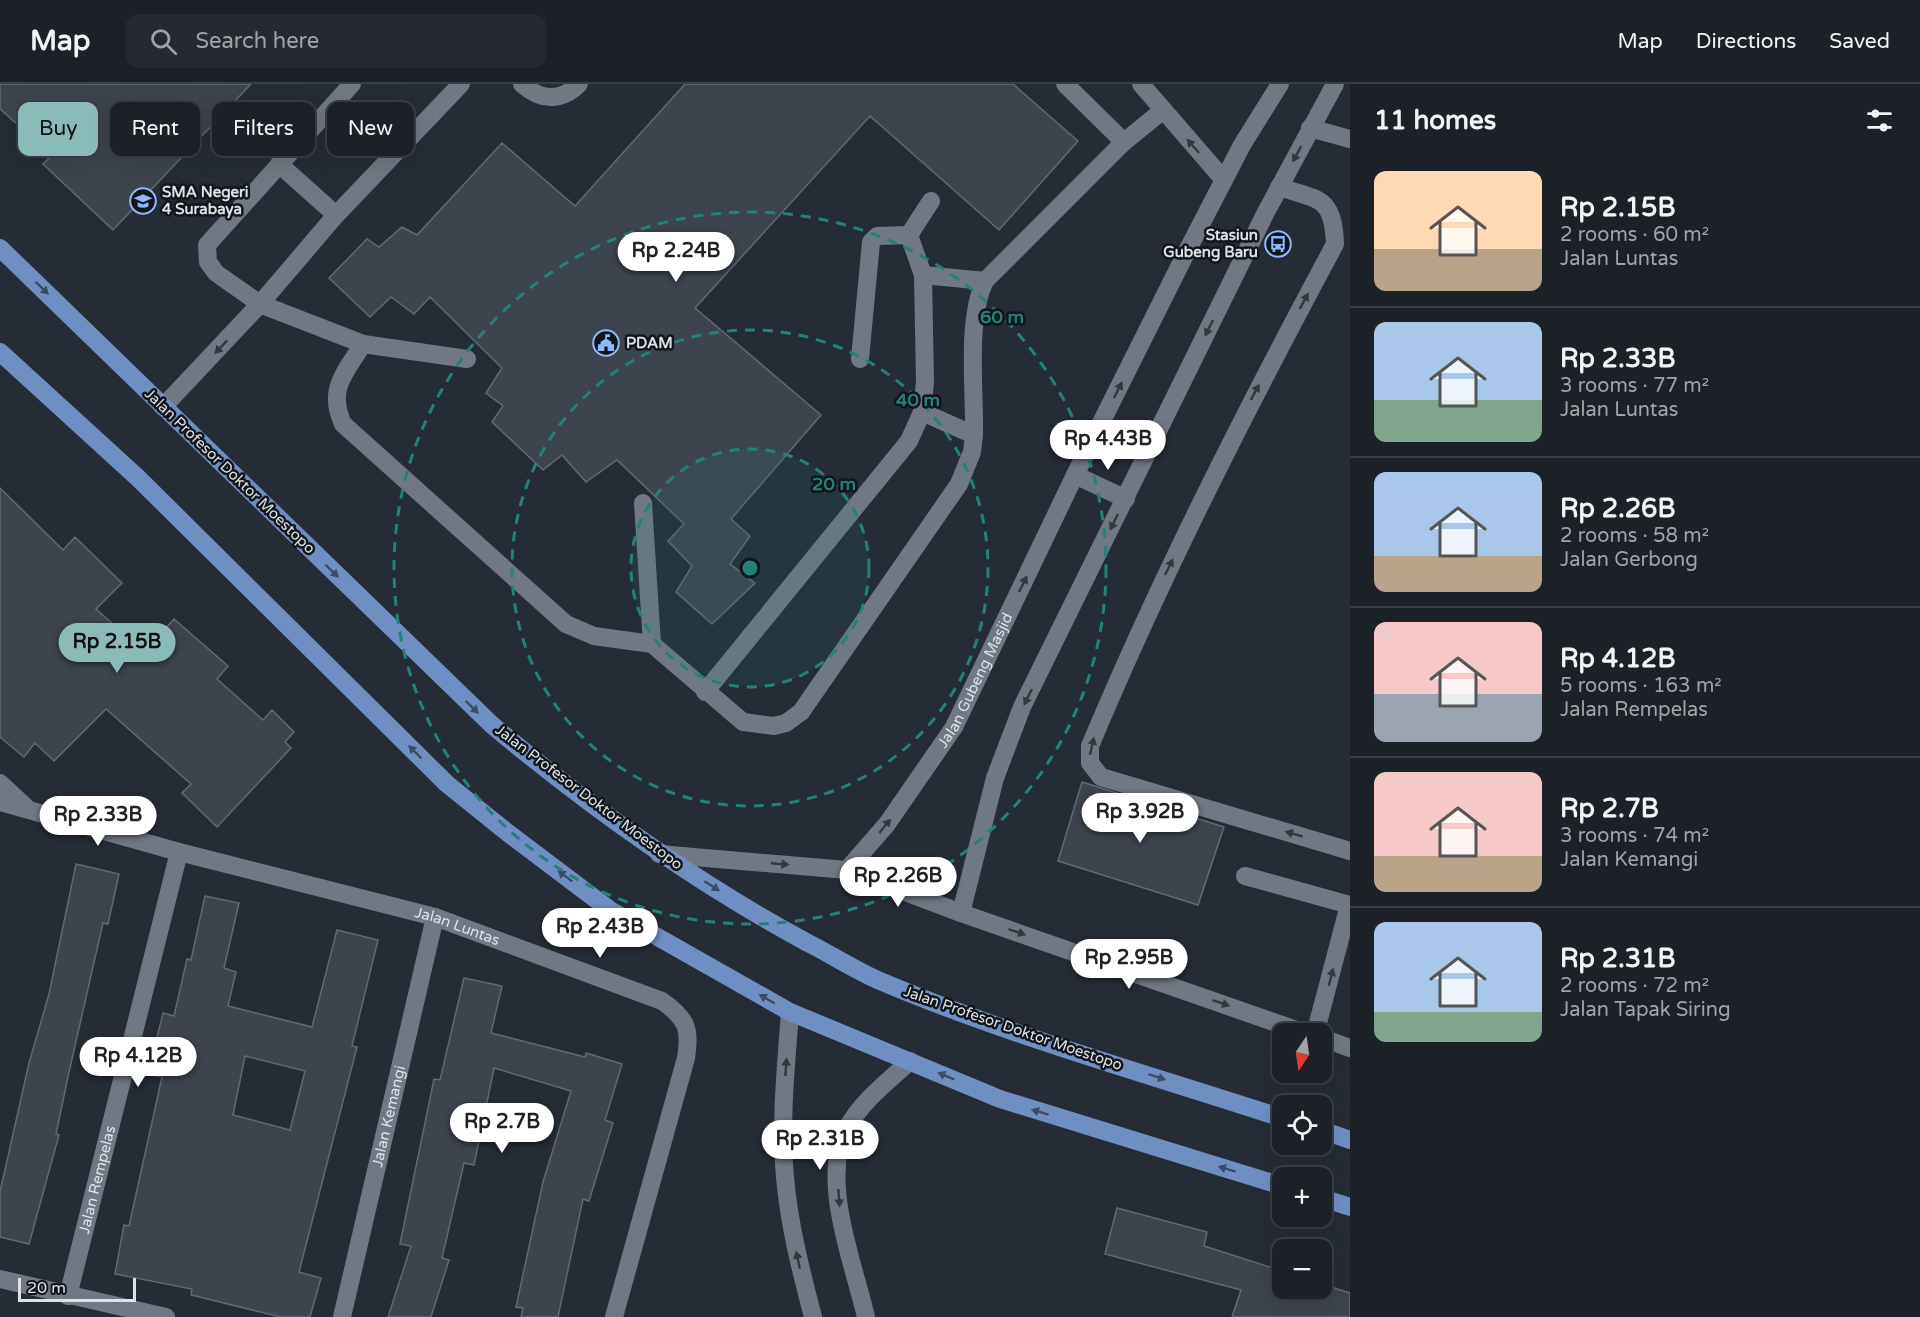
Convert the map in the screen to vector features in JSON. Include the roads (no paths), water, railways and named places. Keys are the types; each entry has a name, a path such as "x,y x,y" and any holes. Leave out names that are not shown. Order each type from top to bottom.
{"main road":[{"name":"Jalan Profesor Doktor Moestopo","path":"0,248 492,725 533,760 659,854 777,926 879,980 1022,1034 1272,1115"},
{"path":"0,352 138,478 447,783 508,833 610,910 790,1012 1000,1099 1272,1183"},
{"path":"1332,1134 1350,1140"},
{"path":"1332,1201 1350,1207"}],"street":[{"path":"352,84 207,245 208,262 216,273 260,304 363,344 466,359"},
{"path":"164,407 260,304 336,215 461,84"},
{"path":"522,84 544,98 557,98 570,93 579,84"},
{"path":"1065,84 1124,142"},
{"path":"1141,84 1224,180"},
{"name":"Jalan Gubeng Masjid","path":"847,870 887,824 954,728 1075,475 1224,180 1280,84"},
{"path":"961,913 995,778 1022,707 1279,187 1335,84"},
{"path":"363,344 339,382 336,392 335,401 343,424 566,624 594,636 652,644 705,692 743,722 752,725 774,726 794,717 944,509 959,484 972,452 974,435 973,323 977,297 985,281 1124,142 1162,111"},
{"path":"1310,128 1350,139"},
{"path":"279,164 336,215"},
{"path":"1279,187 1321,201 1334,218 1335,244 1253,395 1168,570 1090,746 1090,763 1101,777 1350,851"},
{"path":"909,235 931,201"},
{"path":"705,692 909,441 922,412 923,275 909,235"},
{"path":"860,359 871,242 877,236 909,235"},
{"path":"923,275 985,281"},
{"path":"922,412 974,435"},
{"path":"1075,475 1126,499"},
{"path":"644,503 652,644"},
{"name":"Jalan Luntas","path":"0,783 28,808 179,852 435,917 662,1001 676,1011 688,1029 686,1058 614,1317"},
{"path":"0,802 28,808"},
{"name":"Jalan Rempelas","path":"68,1296 179,852"},
{"path":"659,854 847,870 961,913 1276,1023"},
{"path":"1245,876 1349,905 1318,1023"},
{"name":"Jalan Kemangi","path":"342,1317 435,917"},
{"path":"790,1012 783,1121 785,1176 800,1267 813,1317"},
{"path":"1332,1042 1350,1048"},
{"path":"866,1317 839,1202 840,1146 847,1129 866,1101 910,1061"},
{"path":"0,1279 166,1317"}],"place":[{"name":"SMA Negeri 4 Surabaya","path":"143,201"},
{"name":"Stasiun Gubeng Baru","path":"1278,244"},
{"name":"PDAM","path":"606,343"}]}
